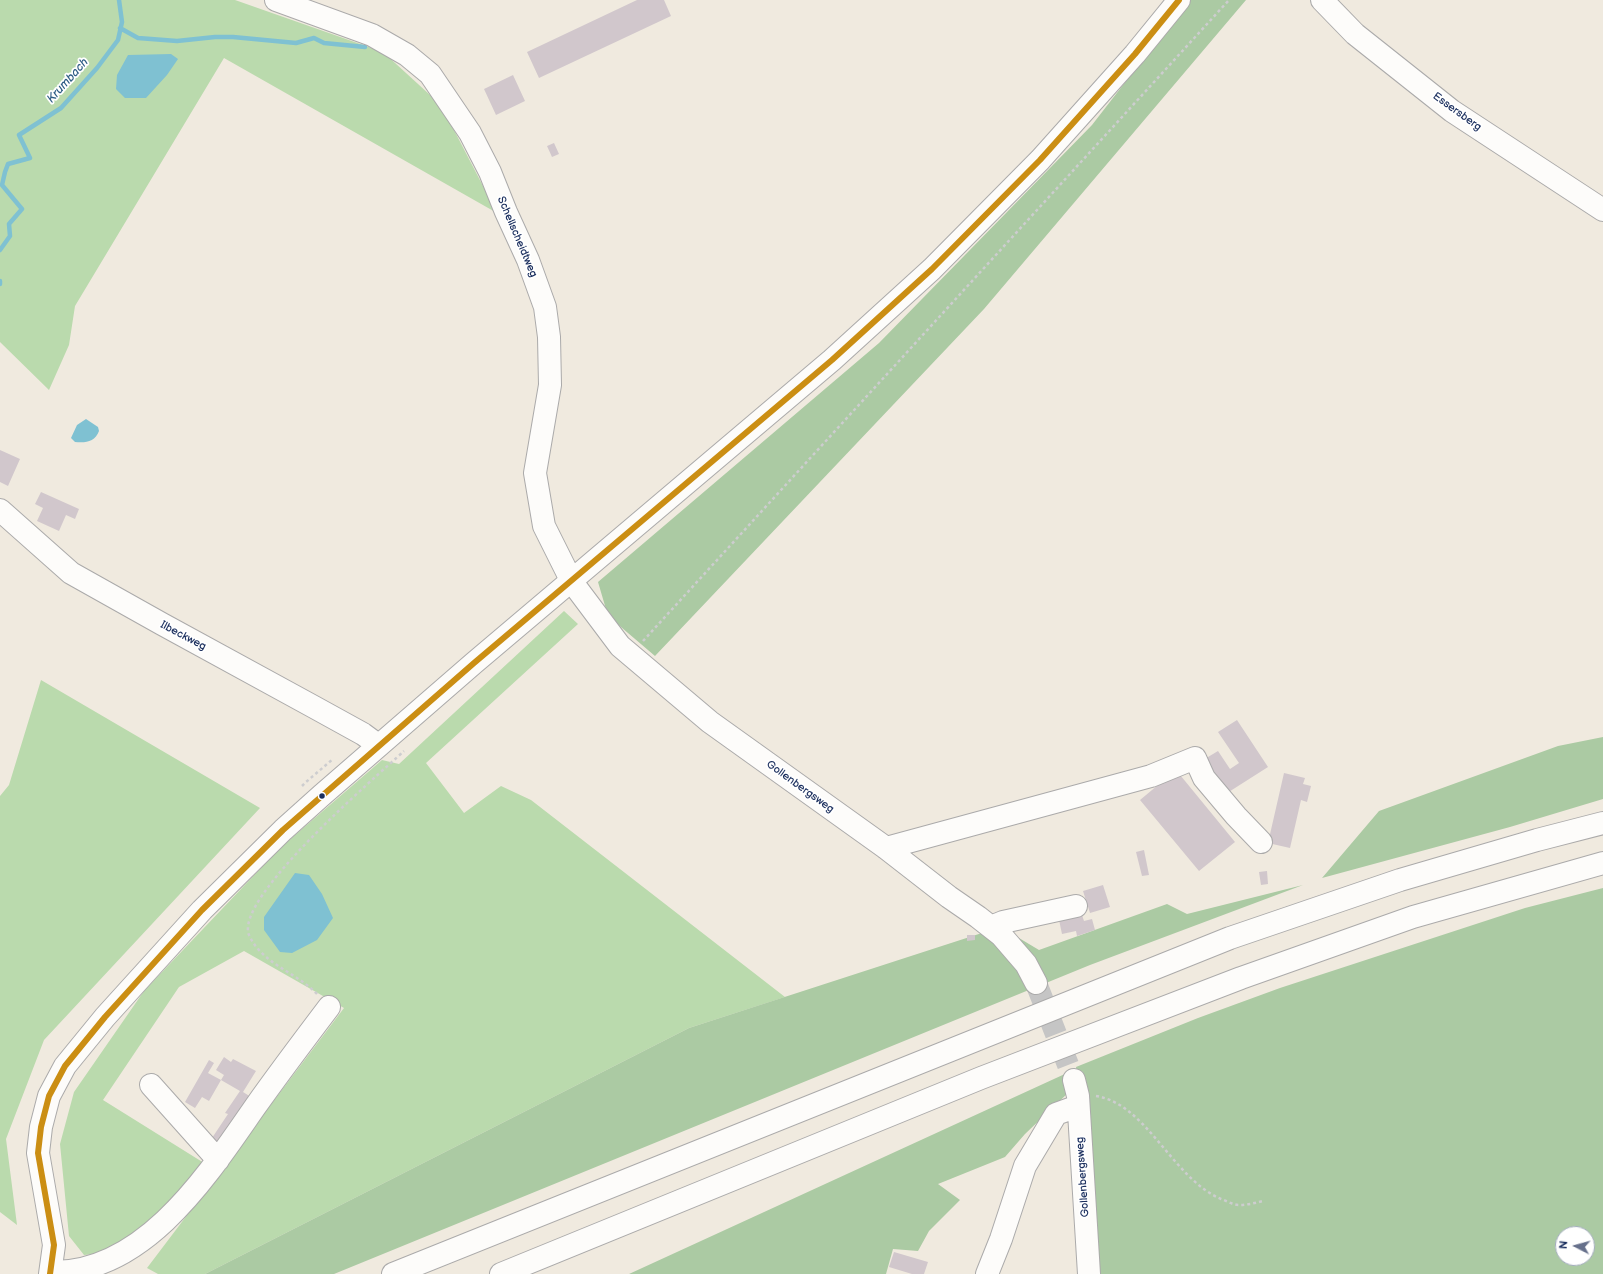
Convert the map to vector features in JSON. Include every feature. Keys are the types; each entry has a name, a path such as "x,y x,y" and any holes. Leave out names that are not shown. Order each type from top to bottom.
{"main road":[{"name":"Schellscheidtweg","path":"276,0 372,35 407,55 430,74 470,133 490,172 528,260 545,307 549,337 550,385 535,473 544,526 572,582"},
{"path":"329,1007 280,1072 201,1184 175,1215 150,1238 126,1256 103,1266 76,1272 50,1273 54,1245 38,1153 41,1127 49,1096 65,1066 105,1017 202,910 284,830 378,745 832,360 932,269 1040,160 1135,54 1179,0"},
{"name":"Essersberg","path":"1322,0 1355,34 1452,111 1603,210"},
{"name":"Ilbeckweg","path":"0,510 71,573 363,734 378,745"},
{"name":"Gollenbergsweg","path":"572,582 620,646 630,655 710,722 886,848 949,897 1002,935 1026,964 1036,983"},
{"path":"886,848 1151,776 1195,758 1204,778 1236,816 1261,842"},
{"path":"393,1274 1230,938 1400,880 1537,840 1603,823"},
{"path":"501,1274 981,1078 1241,978 1413,917 1603,863"},
{"path":"991,927 1003,922 1076,906"},
{"path":"151,1085 218,1160"},
{"path":"988,1274 1025,1166 1056,1114 1077,1094"},
{"name":"Gollenbergsweg","path":"1077,1094 1089,1274"}],"path":[{"path":"630,655 1229,0"},
{"path":"329,1007 307,984 274,964 256,948 248,933 249,922 254,908 275,877 328,821 403,751"},
{"path":"1077,1094 1106,1098 1120,1104 1137,1118 1180,1167 1199,1186 1212,1195 1237,1205 1247,1205 1263,1201"}],"green space":[{"path":"0,0 235,0 383,52 441,105 497,213 224,58 75,306 69,345 49,390 0,342"},
{"path":"1189,0 1246,0 984,309 655,656 608,616 598,582 879,343 1092,125"},
{"path":"564,611 578,624 426,763 464,813 501,786 531,800 785,997 689,1028 205,1274 158,1274 147,1268 344,1008 244,951 179,987 103,1100 204,1163 161,1218 115,1252 84,1255 69,1236 60,1144 74,1092 144,991 280,848 382,760 399,764"},
{"path":"41,680 260,808 44,1040 6,1139 17,1225 0,1212 0,796 9,785"},
{"path":"1603,737 1603,799 1510,827 1322,878 1379,811 1558,746"},
{"path":"1303,885 1090,965 334,1274 205,1274 689,1028 985,932 1003,951 1019,938 1039,950 1167,904 1187,914"},
{"path":"1603,888 1603,1274 1098,1274 1082,1107 1076,1067 1198,1018 1280,988 1525,908"},
{"path":"1067,1073 1068,1093 1025,1134 1005,1157 938,1184 960,1200 929,1231 918,1251 893,1249 886,1274 629,1274"}],"water":[{"path":"171,54 178,59 167,75 146,98 125,98 116,89 117,75 128,55"},
{"path":"86,419 98,427 99,431 93,440 75,442 71,438 77,425"},
{"path":"295,873 309,875 322,894 333,918 317,940 292,953 280,952 264,930 264,917"}],"building":[{"path":"637,0 664,0 671,16 539,78 527,52"},
{"path":"513,75 525,101 496,115 484,89"},
{"path":"554,143 559,154 552,157 547,146"},
{"path":"0,450 20,459 8,486 0,482"},
{"path":"41,492 79,509 75,519 66,515 59,531 37,521 43,508 35,504"},
{"path":"1237,720 1268,767 1224,795 1203,760 1218,751 1230,769 1239,763 1218,732"},
{"path":"1176,770 1235,842 1199,871 1140,800"},
{"path":"1284,773 1305,778 1303,784 1311,786 1307,802 1301,800 1290,848 1268,843"},
{"path":"1144,850 1149,875 1142,876 1136,852"},
{"path":"1267,871 1268,884 1261,885 1259,872"},
{"path":"1103,885 1110,907 1090,913 1083,891"},
{"path":"1082,915 1084,921 1092,919 1095,930 1077,936 1076,931 1062,934 1059,920"},
{"path":"967,935 975,935 975,940 967,941"},
{"path":"224,1057 231,1062 233,1059 256,1071 243,1092 251,1097 218,1146 210,1141 228,1114 225,1113 240,1091 221,1080 224,1075 216,1070"},
{"path":"209,1060 214,1063 208,1073 221,1080 209,1101 202,1097 195,1108 185,1102"},
{"path":"894,1252 928,1262 924,1274 912,1274 889,1267"}],"waterway":[{"name":"Krumbach","path":"0,250 10,236 9,224 22,209 2,185 8,164 30,158 19,135 61,108 97,68 118,40 122,22 119,0"},
{"path":"120,28 138,38 177,41 215,37 233,37 296,43 314,38 324,43 365,47"}],"tunnel":[{"path":"1036,983 1074,1080"}],"transit line":[{"path":"50,1274 54,1245 38,1153 41,1127 49,1096 65,1066 105,1017 202,910 283,830 474,663 832,360 932,269 1040,160 1135,54 1179,0"}]}
